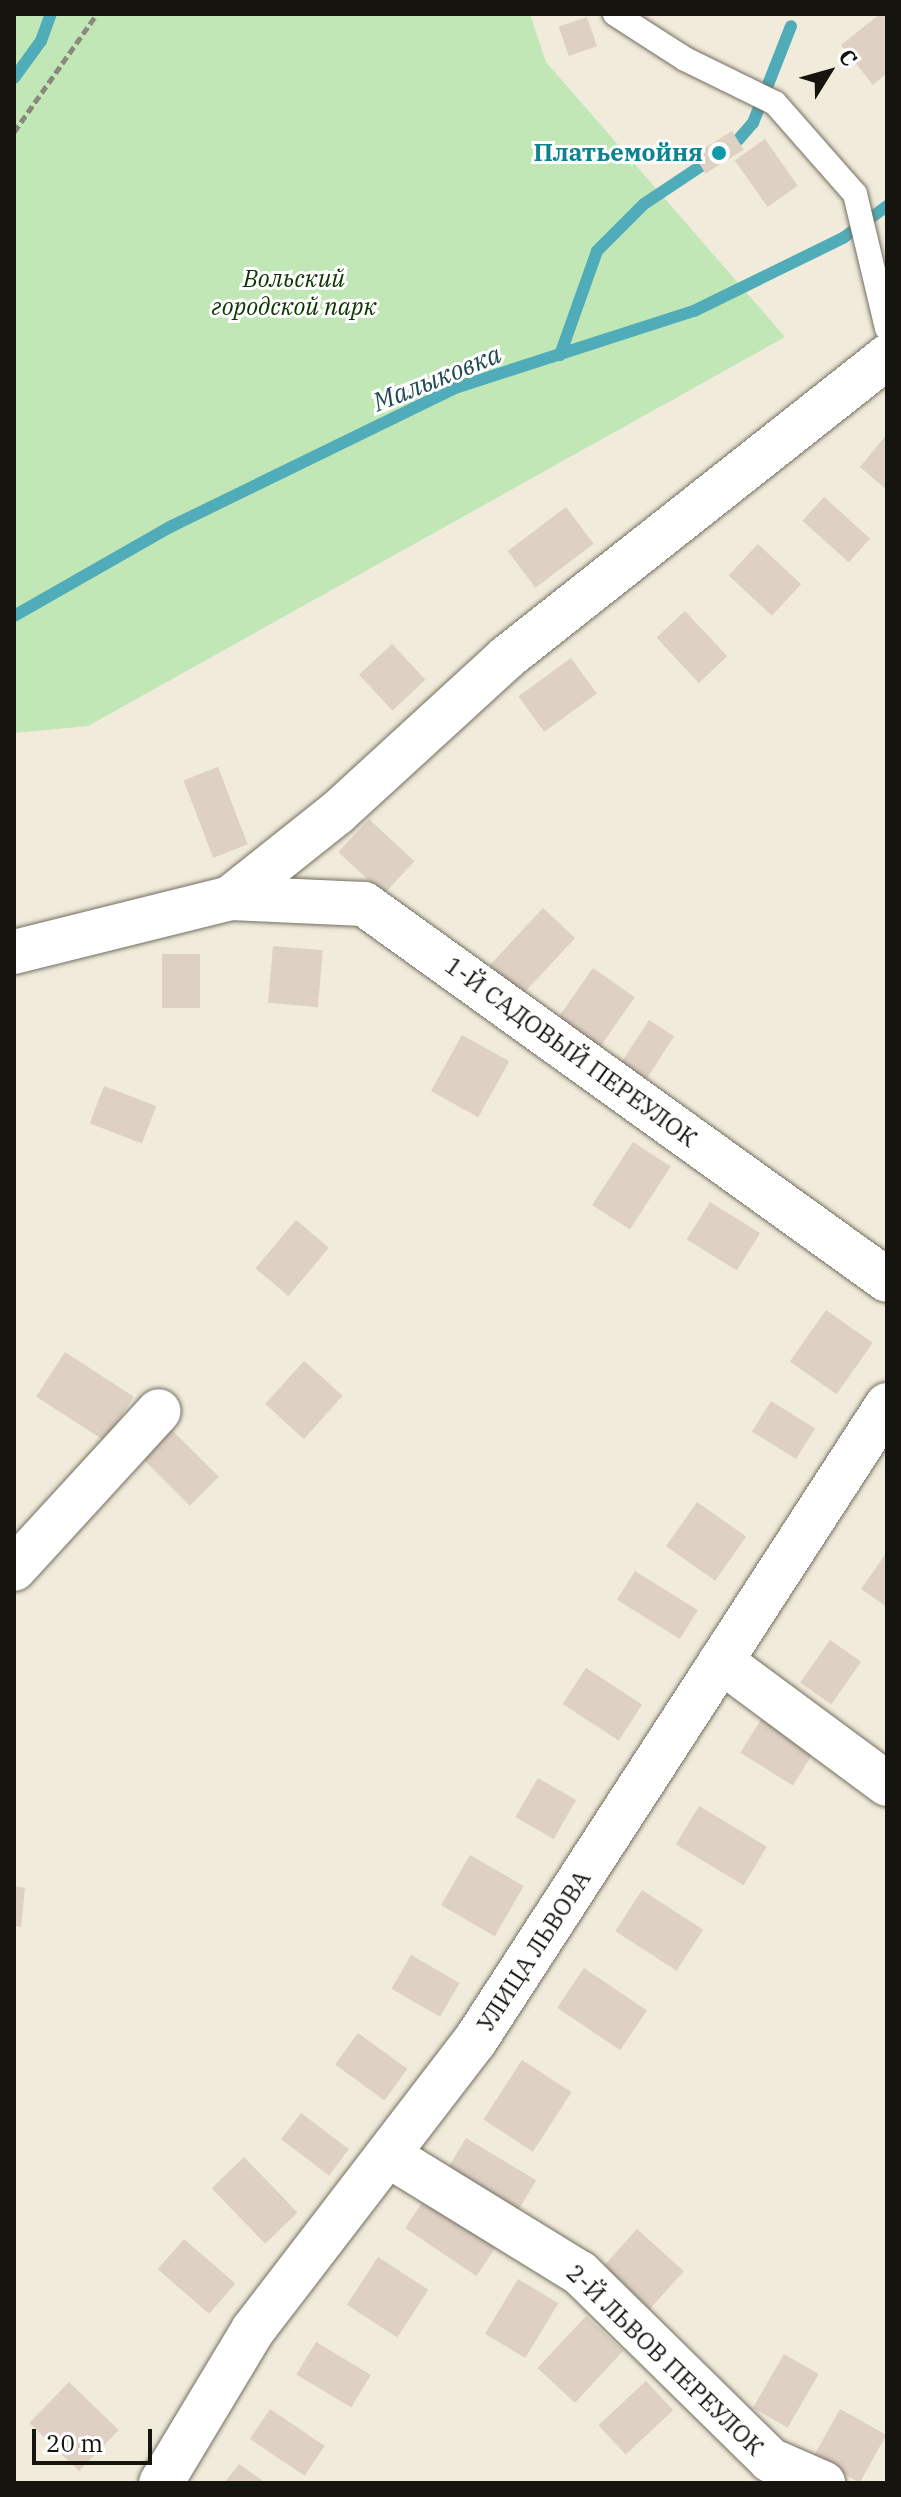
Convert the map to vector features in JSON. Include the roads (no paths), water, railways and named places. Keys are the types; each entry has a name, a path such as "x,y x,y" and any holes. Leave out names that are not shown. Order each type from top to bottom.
{"street":[{"path":"14,952 230,898 337,813 506,658 887,357"},
{"name":"1-Й САДОВЫЙ ПЕРЕУЛОК","path":"230,898 364,904 887,1280"},
{"name":"УЛИЦА ЛЬВОВА","path":"161,2483 253,2330 475,2041 887,1405"},
{"path":"14,1569 159,1411"},
{"path":"721,1661 887,1784"},
{"name":"2-Й ЛЬВОВ ПЕРЕУЛОК","path":"388,2155 580,2273 770,2460 823,2483"},
{"path":"135,2483 188,2442"}],"lane":[{"path":"615,14 685,59 775,103 855,194 887,328"}],"waterway":[{"path":"14,78 41,41 51,14"},
{"path":"738,140 753,123 791,26"},
{"path":"560,355 597,251 644,204 701,166"},
{"name":"Малыковка","path":"14,616 170,527 455,388 694,311 843,238 887,206"}],"place":[{"name":"Платьемойня","path":"719,153"}],"park label":[{"name":"Вольский городской парк","path":"294,293"}]}
